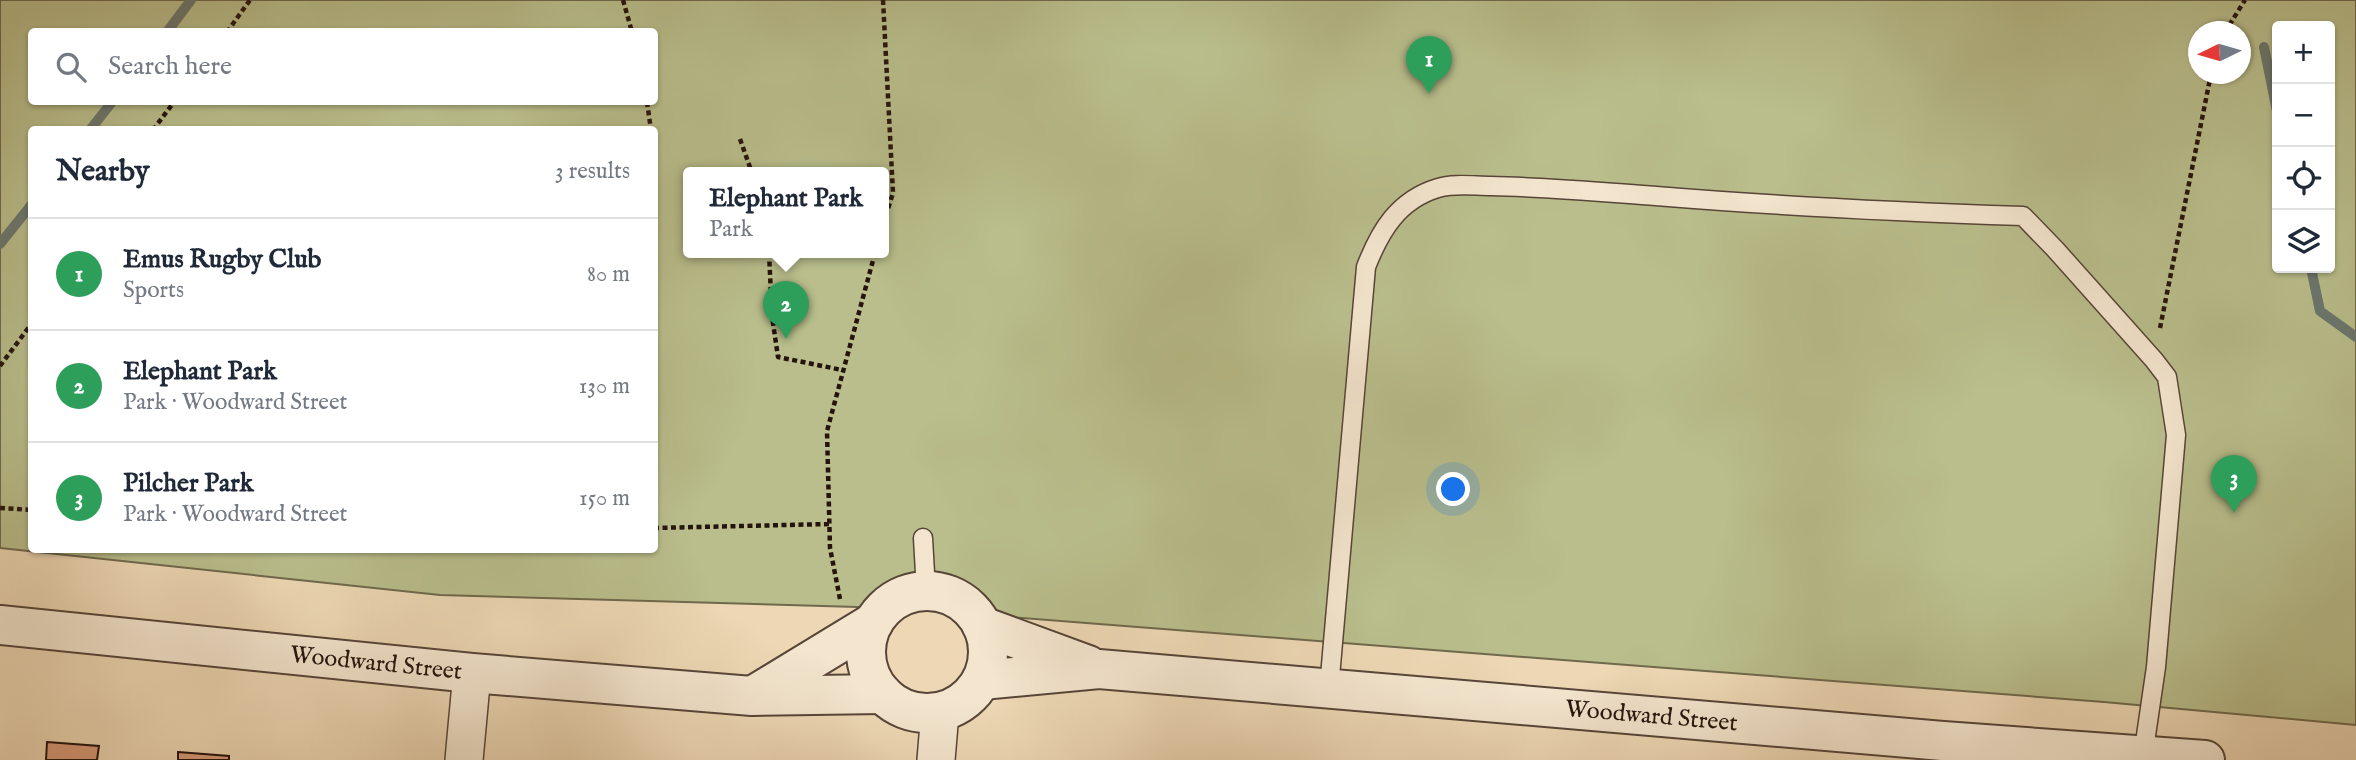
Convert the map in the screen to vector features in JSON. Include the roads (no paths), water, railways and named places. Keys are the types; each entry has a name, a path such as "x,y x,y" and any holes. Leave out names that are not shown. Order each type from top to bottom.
{"street":[{"path":"752,696 861,631 895,600 926,591 942,593 958,600 972,611 982,626 988,651 982,680 963,702 940,712 913,712 896,705 883,694 871,676 866,656 868,638 861,631"},
{"name":"Woodward Street","path":"0,625 472,673 752,696 883,694"},
{"name":"Woodward Street","path":"982,626 1099,669"},
{"name":"Woodward Street","path":"982,680 1099,669 2205,760"},
{"path":"464,760 472,673"},
{"path":"936,760 940,712"}],"lane":[{"path":"1329,688 1366,267 1376,241 1390,218 1411,200 1438,188 1456,186 1540,187 1729,202 2023,216 2167,377 2176,435 2156,667 2143,756"},
{"path":"923,538 926,591"}],"waterway":[{"path":"170,28 191,0"},
{"path":"2264,47 2272,86"},
{"path":"93,126 110,105"},
{"path":"0,244 28,209"},
{"path":"2312,273 2320,311 2356,337"}],"place":[{"name":"Emus Rugby Club","path":"1429,94"},
{"name":"Elephant Park","path":"786,339"},
{"name":"Pilcher Park","path":"2234,513"}]}
